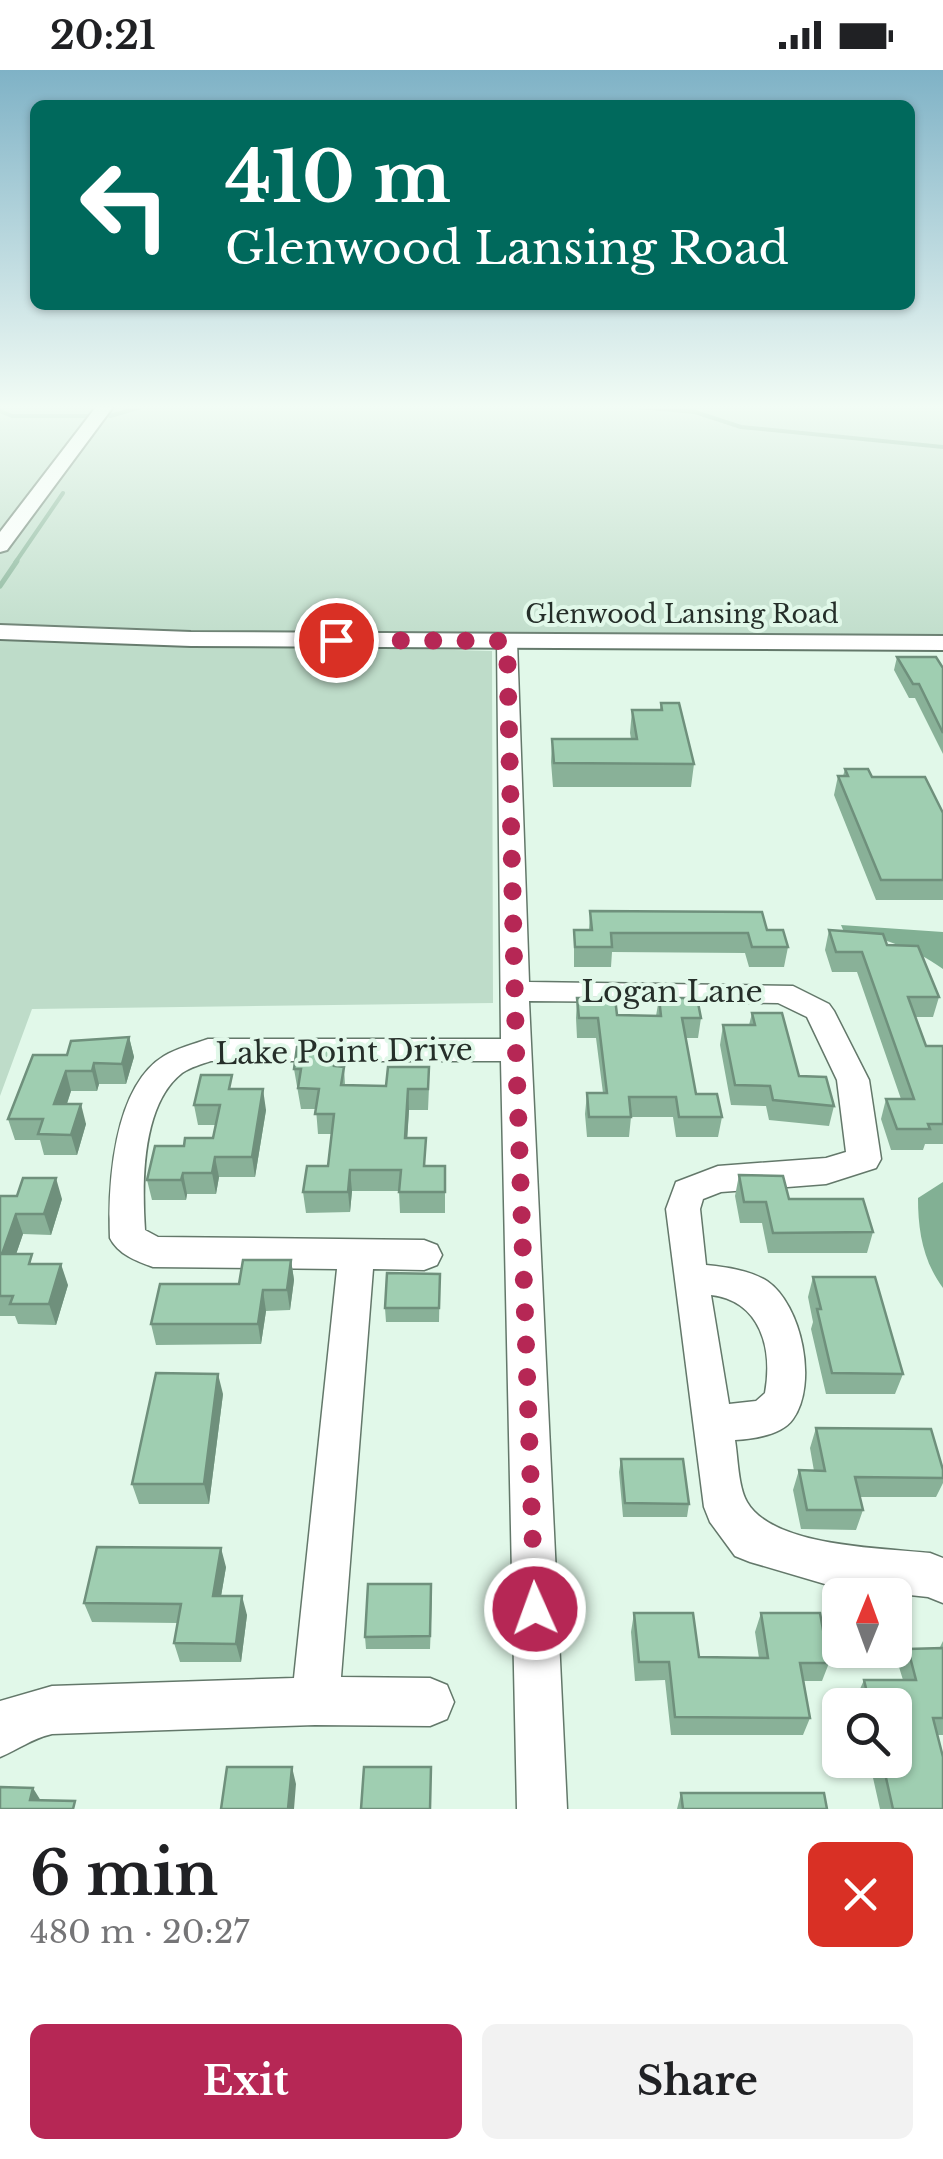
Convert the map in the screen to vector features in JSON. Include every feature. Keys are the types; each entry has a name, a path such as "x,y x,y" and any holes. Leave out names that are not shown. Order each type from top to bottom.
{"main road":[{"path":"0,546 44,488"},
{"name":"Glenwood Lansing Road","path":"0,632 191,639 943,643"}],"street":[{"path":"507,641 514,992 542,1809"},
{"name":"Logan Lane","path":"514,992 784,992 819,1011 853,1080 864,1158 826,1171 718,1179 688,1191 683,1209 724,1507 750,1541 835,1565 930,1575 943,1581"},
{"name":"Lake Point Drive","path":"424,1256 153,1252 128,1238 124,1196 146,1094 170,1066 208,1050 516,1050"},
{"path":"316,1701 356,1255"},
{"path":"690,1278 742,1286 760,1296 786,1356 787,1386 779,1406 760,1418 712,1423"},
{"path":"0,1733 14,1718 52,1710 316,1701 430,1702"}],"shaded area":[{"path":"0,488 943,488 943,638 241,633 0,625"},
{"path":"0,638 492,651 493,1003 32,1009 0,1096"},
{"path":"841,925 943,932 943,969 896,944 844,932"},
{"path":"943,1182 943,1288 923,1245 918,1198"}],"building":[{"path":"897,657 936,657 943,668 943,733 919,684 913,684"},
{"path":"661,703 679,703 694,764 554,763 552,739 637,739 632,710 662,710"},
{"path":"845,769 868,769 872,777 925,777 943,813 943,880 881,880 838,776 848,776"},
{"path":"590,911 762,912 767,930 783,930 788,947 752,947 748,933 611,933 612,947 575,947 574,930 592,930"},
{"path":"829,930 883,934 887,945 918,946 939,997 908,997 926,1046 943,1046 943,1124 928,1124 930,1129 897,1129 886,1099 914,1099 862,952 836,952"},
{"path":"577,998 615,998 617,1015 661,1016 659,998 697,998 701,1018 682,1018 696,1094 717,1094 722,1117 679,1117 676,1097 629,1097 631,1117 589,1117 587,1093 607,1093 598,1018 579,1018"},
{"path":"752,1013 782,1013 799,1076 826,1077 834,1106 773,1100 770,1086 735,1085 723,1025 755,1025"},
{"path":"129,1037 122,1064 94,1063 92,1071 66,1071 54,1104 81,1104 71,1135 38,1134 43,1119 8,1119 33,1055 67,1055 71,1041"},
{"path":"297,1047 337,1047 334,1066 344,1067 341,1085 386,1086 388,1067 429,1067 428,1089 408,1089 405,1138 426,1138 424,1166 445,1166 445,1192 399,1192 401,1170 350,1170 348,1192 303,1192 307,1166 328,1166 334,1114 315,1114 319,1089 298,1088 301,1069 294,1069"},
{"path":"201,1075 232,1075 229,1089 263,1089 252,1157 215,1157 212,1173 183,1173 181,1180 147,1180 155,1146 184,1146 185,1138 213,1138 220,1105 194,1105"},
{"path":"739,1175 783,1176 789,1199 863,1199 873,1232 773,1233 766,1202 744,1202"},
{"path":"23,1178 56,1178 44,1214 16,1214 2,1254 32,1254 29,1264 61,1264 49,1304 10,1304 13,1296 0,1296 0,1196 17,1196"},
{"path":"243,1260 291,1260 287,1290 263,1290 258,1324 151,1324 160,1284 239,1284"},
{"path":"387,1273 440,1274 439,1308 385,1308"},
{"path":"813,1277 875,1277 903,1374 832,1373"},
{"path":"156,1373 218,1374 204,1484 132,1484"},
{"path":"816,1428 931,1429 943,1478 855,1477 863,1510 807,1510 799,1470 825,1471"},
{"path":"621,1459 683,1459 689,1504 625,1503"},
{"path":"97,1547 221,1548 213,1596 242,1596 236,1644 174,1643 181,1604 84,1603"},
{"path":"368,1584 431,1584 430,1636 365,1637"},
{"path":"634,1613 693,1613 699,1657 768,1658 761,1613 820,1613 822,1663 800,1663 810,1718 675,1717 669,1662 639,1662"},
{"path":"943,1648 943,1718 933,1718 943,1757 943,1809 893,1809 886,1778 912,1778 912,1688 866,1688 864,1680 916,1680 912,1649"},
{"path":"227,1767 292,1767 288,1809 221,1809"},
{"path":"364,1767 431,1767 430,1809 361,1809"},
{"path":"0,1787 33,1788 30,1800 75,1801 73,1809 0,1809"},
{"path":"681,1793 824,1793 827,1809 683,1809"}],"waterway":[{"path":"15,563 63,493"},
{"path":"0,586 17,561"}],"route":[{"path":"336,640 507,641 535,1609"}]}
